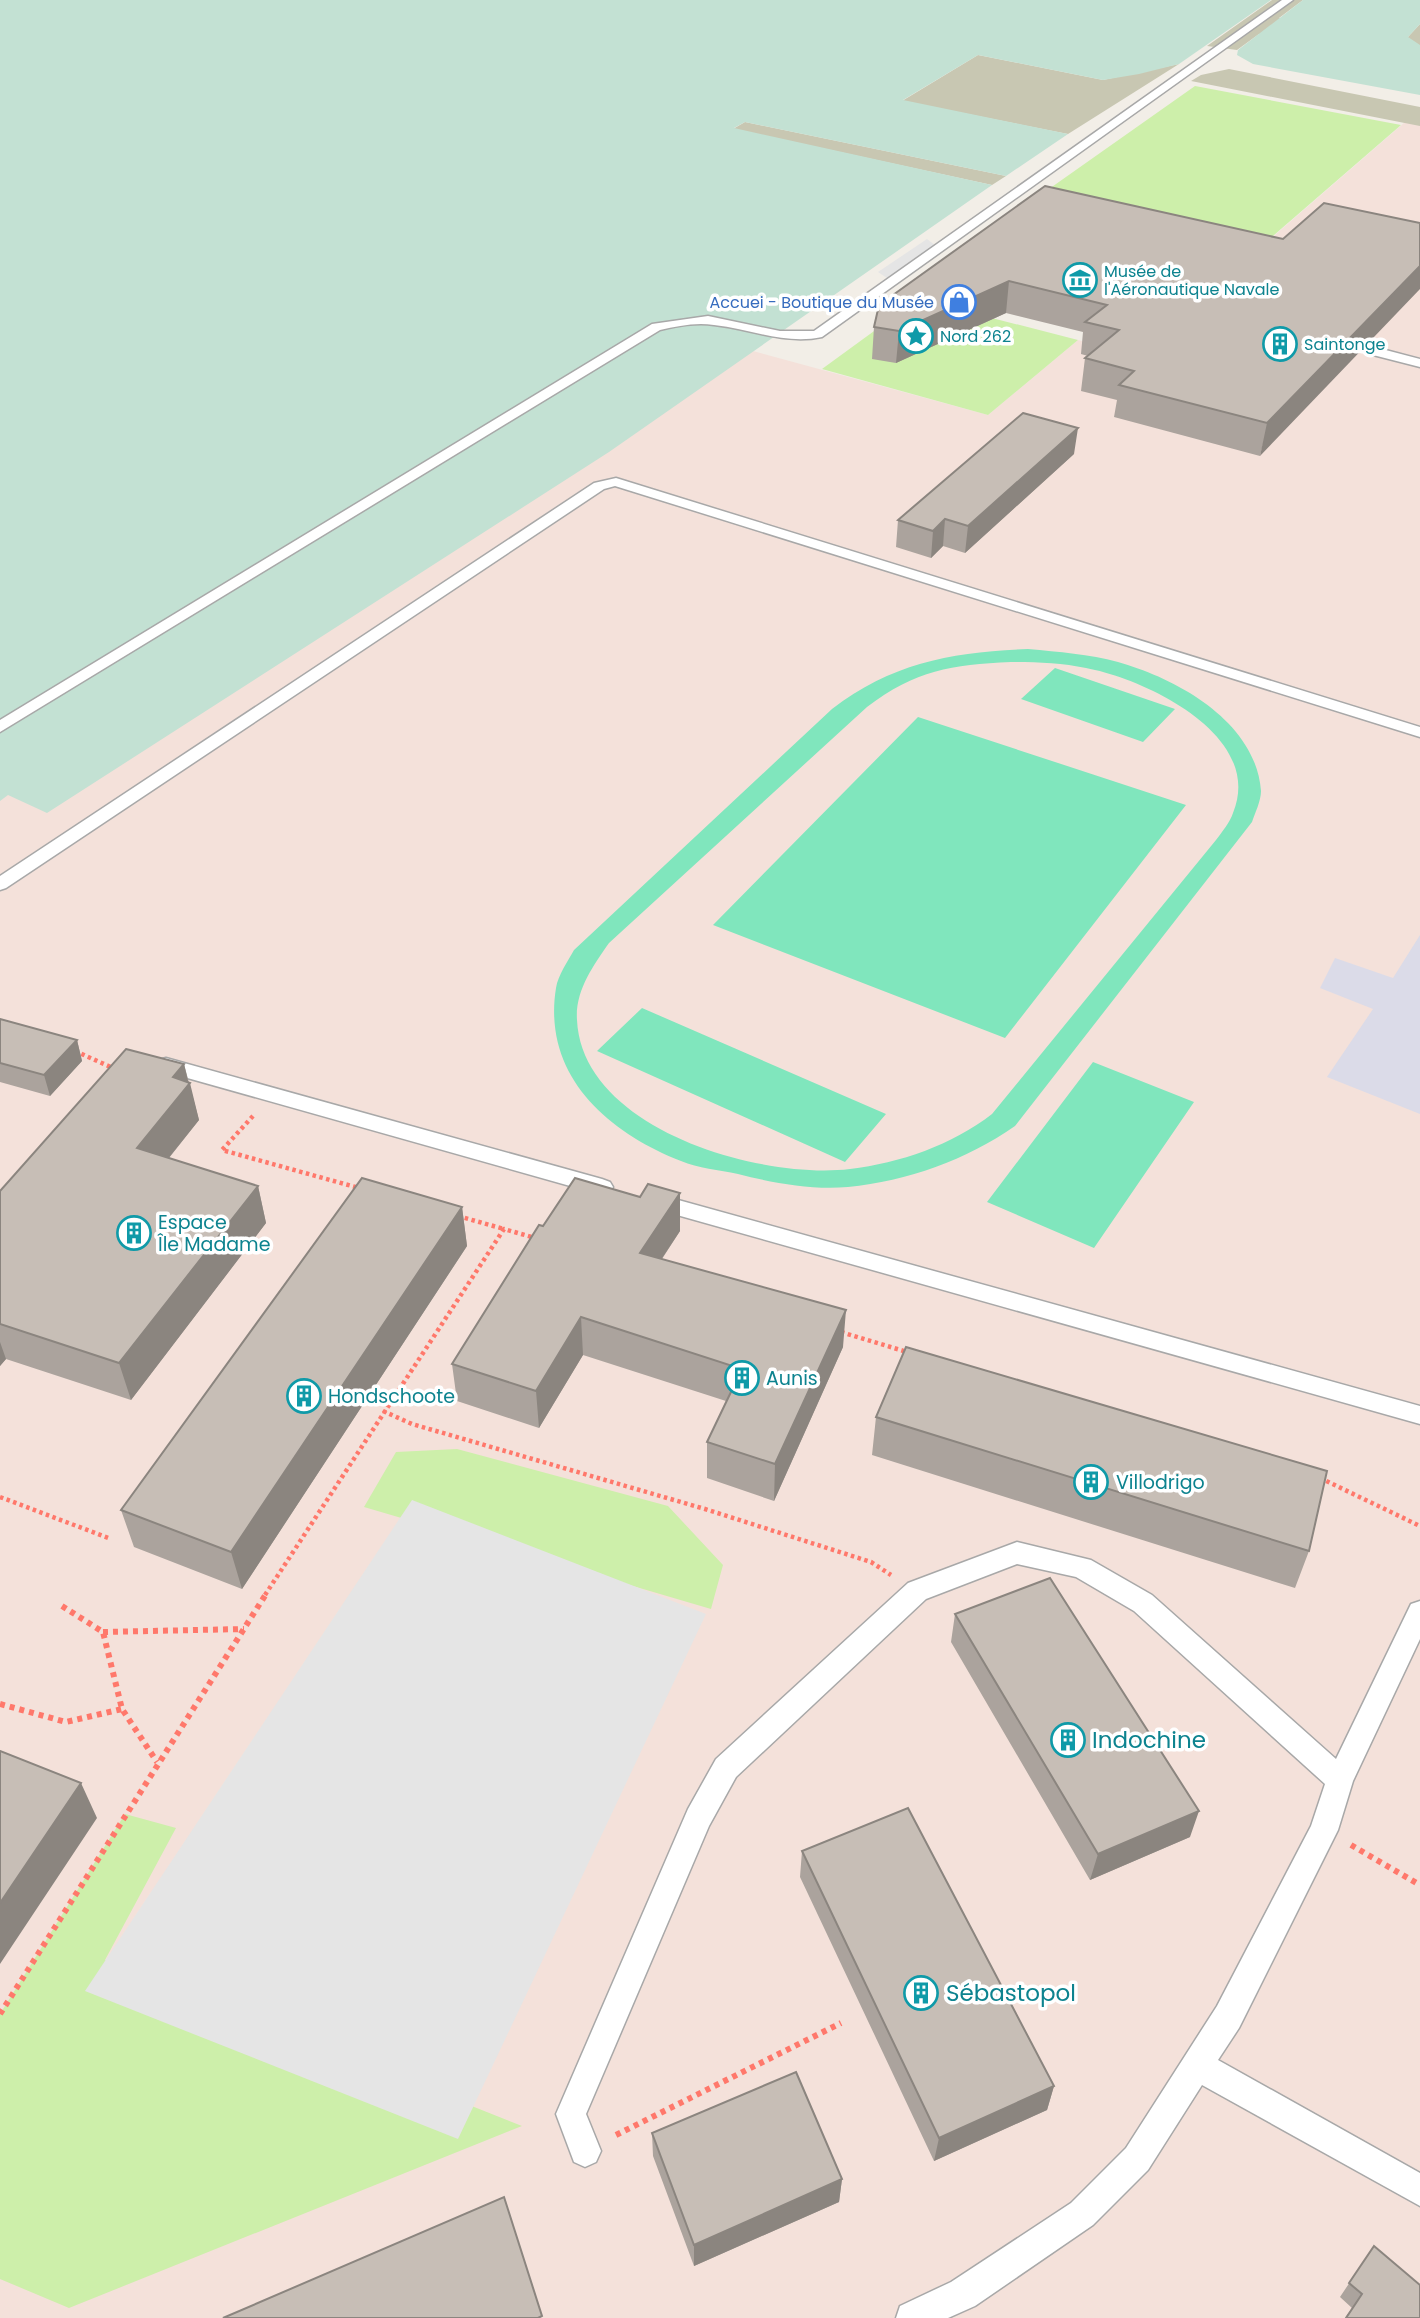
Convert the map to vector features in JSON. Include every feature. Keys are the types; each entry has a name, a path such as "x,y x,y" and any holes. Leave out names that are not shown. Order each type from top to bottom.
{"lane":[{"path":"0,727 656,327 685,320 713,320 798,338 818,334 1288,0"},
{"path":"1378,352 1420,363"},
{"path":"0,884 599,486 616,482 1420,732"},
{"path":"166,1065 1420,1415"},
{"path":"585,2151 571,2114 698,1818 726,1768 917,1591 1017,1553 1082,1569 1143,1603 1340,1780"},
{"path":"912,2318 963,2294 1082,2214 1137,2159 1228,2017 1324,1830 1340,1780 1420,1612"},
{"path":"1198,2066 1420,2190"}],"path":[{"path":"70,1050 127,1075"},
{"path":"242,1111 255,1115 222,1150 368,1191"},
{"path":"455,1215 544,1241"},
{"path":"0,2014 157,1762 504,1229"},
{"path":"836,1330 916,1355"},
{"path":"383,1412 412,1424 705,1509 871,1562 917,1591"},
{"path":"1317,1477 1420,1526"},
{"path":"0,1497 111,1539"},
{"path":"62,1605 103,1632 245,1629"},
{"path":"103,1632 122,1709 157,1762"},
{"path":"0,1704 66,1722 122,1709"},
{"path":"1324,1830 1420,1885"},
{"path":"585,2151 841,2023"}],"shaded area":[{"path":"0,0 1271,0 1179,64 1103,80 978,55 903,100 1068,134 1006,176 745,122 734,128 992,185 609,452 47,813 8,795 0,801"},
{"path":"1272,0 1303,0 1279,18 1408,37 1420,24 1420,48 1259,34 1237,50 1207,46"},
{"path":"1303,0 1420,0 1420,24 1408,37 1420,45 1420,95 1253,64 1237,55 1238,50"},
{"path":"978,55 1103,80 1179,64 1068,134 902,101"},
{"path":"1229,69 1420,107 1420,126 1191,81 1201,75"},
{"path":"1420,109 1420,2318 0,2318 0,793 720,342 988,415 1078,340 1119,351 1246,260"},
{"path":"745,122 1006,176 992,185 733,129"},
{"path":"927,239 940,249 893,282 878,272"},
{"path":"1420,935 1420,1114 1327,1077 1373,1009 1320,988 1335,958 1393,978"},
{"path":"412,1500 706,1614 458,2139 85,1991"}],"green space":[{"path":"1195,86 1401,125 1258,249 1039,196"},
{"path":"918,299 1078,340 988,415 822,369"},
{"path":"1028,649 1107,659 1141,670 1188,692 1229,724 1245,744 1256,766 1261,791 1252,822 1015,1126 956,1159 914,1174 870,1184 820,1188 778,1183 688,1163 654,1149 605,1116 586,1096 570,1073 559,1048 554,1019 556,988 574,950 832,709 878,680 901,670 950,657","holes":["1020,662 1058,664 1111,674 1167,698 1194,715 1216,736 1232,759 1238,785 1233,813 1221,834 992,1114 960,1135 906,1157 850,1169 813,1170 770,1166 725,1155 682,1140 642,1118 609,1091 586,1058 577,1020 582,989 609,943 867,707 918,677 970,665"]},
{"path":"1055,668 1175,709 1143,742 1021,699"},
{"path":"918,717 1186,805 1005,1038 713,925"},
{"path":"642,1008 886,1114 845,1162 597,1051"},
{"path":"1093,1062 1194,1102 1094,1248 987,1202"},
{"path":"457,1449 668,1506 723,1565 711,1609 364,1507 396,1452"},
{"path":"125,1814 176,1828 105,1960 522,2126 69,2308 0,2279 0,2014"}],"building":[{"path":"1045,186 1283,239 1324,203 1420,223 1420,266 1267,423 1119,385 1134,371 1085,358 1119,330 1085,322 1107,305 1009,281 899,331 874,327 879,305"},
{"path":"1023,413 1078,428 968,526 945,519 933,531 898,520"},
{"path":"0,1019 77,1040 44,1075 0,1063"},
{"name":"Espace Île Madame","path":"126,1049 184,1064 173,1077 190,1083 137,1148 258,1186 119,1363 0,1324 0,1191"},
{"name":"Hondschoote","path":"362,1178 462,1207 231,1552 121,1510"},
{"path":"575,1178 640,1197 648,1184 680,1193 640,1253 846,1310 775,1464 707,1442 742,1369 581,1317 536,1391 452,1364 539,1225 543,1226"},
{"path":"906,1347 1327,1471 1309,1551 876,1417"},
{"name":"Indochine","path":"1050,1578 1199,1811 1098,1854 955,1614"},
{"path":"0,1751 81,1783 0,1903"},
{"name":"Sébastopol","path":"908,1808 1054,2086 939,2138 802,1851"},
{"path":"796,2072 842,2179 694,2245 652,2133"},
{"path":"504,2197 542,2316 538,2318 223,2318"},
{"path":"1374,2246 1420,2285 1420,2318 1346,2318 1362,2294 1349,2283"}],"place":[{"name":"Musée de l'Aéronautique Navale","path":"1080,280"},
{"name":"Accuei - Boutique du Musée","path":"959,302"},
{"name":"Nord 262","path":"916,336"},
{"name":"Saintonge","path":"1280,344"},
{"name":"Espace Île Madame","path":"134,1233"},
{"name":"Aunis","path":"742,1378"},
{"name":"Hondschoote","path":"304,1396"},
{"name":"Villodrigo","path":"1091,1482"},
{"name":"Indochine","path":"1068,1740"},
{"name":"Sébastopol","path":"921,1993"}]}
